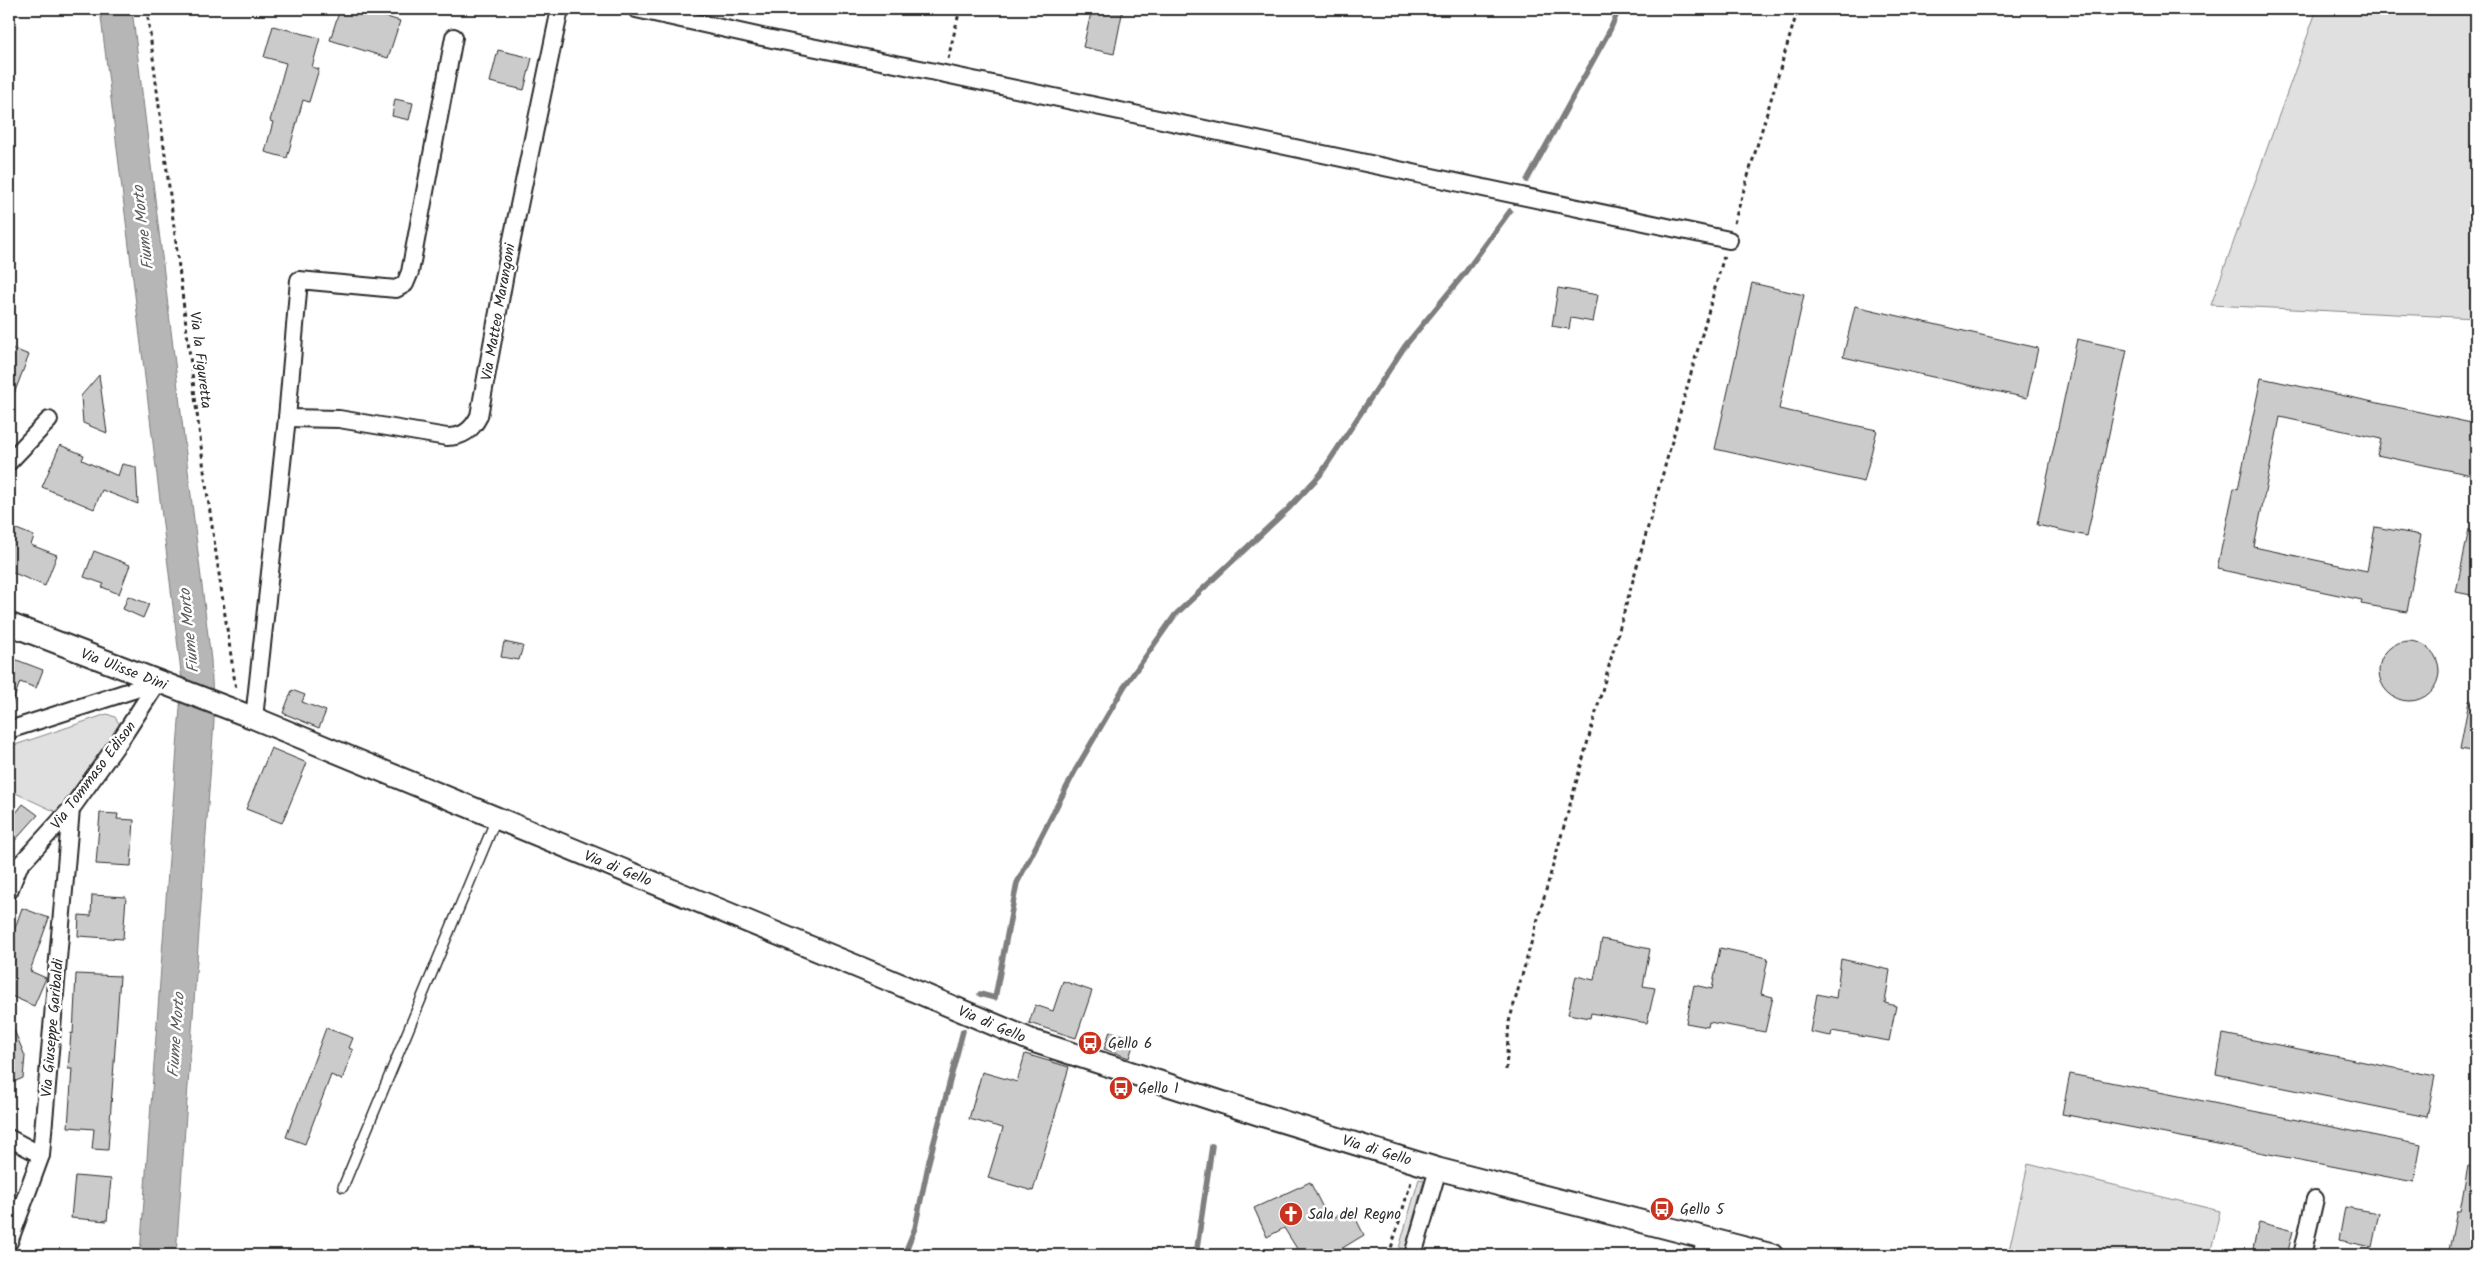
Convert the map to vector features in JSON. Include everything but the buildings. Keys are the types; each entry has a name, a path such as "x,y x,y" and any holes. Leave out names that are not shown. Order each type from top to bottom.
{"street":[{"name":"Via Matteo Marangoni","path":"287,418 339,420 447,437 458,437 475,425 480,416 506,268 560,9"},
{"path":"636,9 1729,240"},
{"path":"240,713 287,418 299,280 396,288 405,284 410,272 454,37"},
{"path":"9,462 49,420"},
{"name":"Via Ulisse Dini","path":"9,624 240,713"},
{"path":"9,730 162,683"},
{"name":"Via Tommaso Edison","path":"9,891 14,864 71,809 162,683"},
{"name":"Via di Gello","path":"240,713 863,969 1033,1041 1438,1169 1703,1246 1772,1255"},
{"name":"Via Giuseppe Garibaldi","path":"9,1242 40,1154 71,809"},
{"path":"9,1138 40,1154"},
{"path":"1413,1255 1438,1169"},
{"path":"2302,1255 2315,1199"}],"lane":[{"path":"343,1187 496,818"}],"path":[{"name":"Via la Figuretta","path":"147,9 205,478 225,628 240,713"},
{"path":"945,74 960,9"},
{"path":"1506,1070 1509,1022 1729,240 1798,9"},
{"path":"1389,1255 1413,1174"}],"shaded area":[{"path":"2317,9 2476,9 2476,318 2211,305"},
{"path":"107,714 115,717 120,725 112,740 56,812 9,790 9,747"},
{"path":"2028,1164 2220,1211 2210,1255 2008,1255"},
{"path":"1419,1179 1424,1180 1405,1249 1399,1248"}],"water":[{"name":"Fiume Morto","path":"100,9 132,9 211,660 214,721 176,1255 140,1255 182,680"}],"waterway":[{"path":"1527,180 1610,30 1619,9"},
{"path":"980,994 995,998 1017,883 1075,771 1124,687 1175,615 1288,509 1320,475 1405,346 1464,274 1510,211"},
{"path":"904,1255 915,1228 929,1161 963,1031"},
{"path":"1196,1255 1212,1146"}],"place":[{"name":"Gello 6","path":"1090,1043"},
{"name":"Gello 1","path":"1121,1088"},
{"name":"Gello 5","path":"1662,1209"},
{"name":"Sala del Regno","path":"1291,1214"}]}
